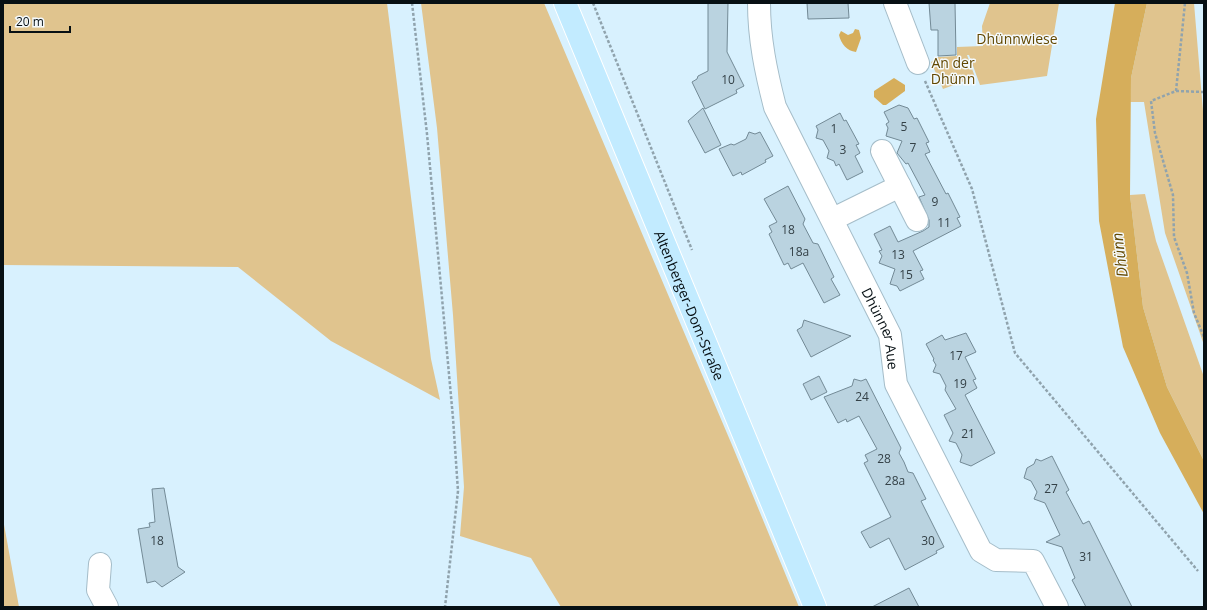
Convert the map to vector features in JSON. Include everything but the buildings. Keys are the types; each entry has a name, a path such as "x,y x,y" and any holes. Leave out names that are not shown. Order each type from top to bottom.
{"main road":[{"name":"Altenberger-Dom-Straße","path":"565,3 815,607"}],"street":[{"name":"Dhünner Aue","path":"759,3 760,38 766,73 776,107 890,335 896,384 982,551 996,560 1033,561 1057,607"},
{"path":"895,3 918,63"},
{"path":"882,151 917,220"},
{"path":"832,219 900,186"},
{"path":"100,564 98,590 106,607"}],"path":[{"path":"412,3 428,142 453,418 458,491 445,607"},
{"path":"593,3 694,255"},
{"path":"1176,91 1185,3"},
{"path":"918,63 972,189 1015,353 1198,571"},
{"path":"1204,92 1176,91 1151,101 1155,133 1173,195 1174,237 1187,273 1194,313 1204,337"}],"green space":[{"path":"3,3 387,3 431,359 440,400 331,341 238,267 3,265"},
{"path":"421,3 544,3 732,445 799,607 561,607 531,558 460,536 464,487 453,315 437,128"},
{"name":"Dhünnwiese","path":"990,3 1059,3 1047,76 980,85 969,55 967,55 975,77 943,89 931,62 938,57 957,56 957,47 983,46 982,26"},
{"path":"1147,3 1194,3 1204,123 1204,345 1165,233 1144,102 1130,102 1131,78"},
{"path":"1145,194 1156,241 1204,377 1204,461 1167,387 1143,307 1130,195"},
{"path":"3,519 19,607 3,607"}],"water":[{"name":"Dhünn","path":"1115,3 1147,3 1131,78 1130,195 1143,307 1167,387 1204,461 1204,514 1160,433 1123,347 1099,221 1096,119"},
{"path":"855,29 859,30 861,38 856,52 845,46 839,35 841,31 848,35 853,33"},
{"path":"894,78 905,85 905,91 886,105 883,105 874,97 874,91"}],"park label":[{"name":"An der Dhünn","path":"953,70"}]}
